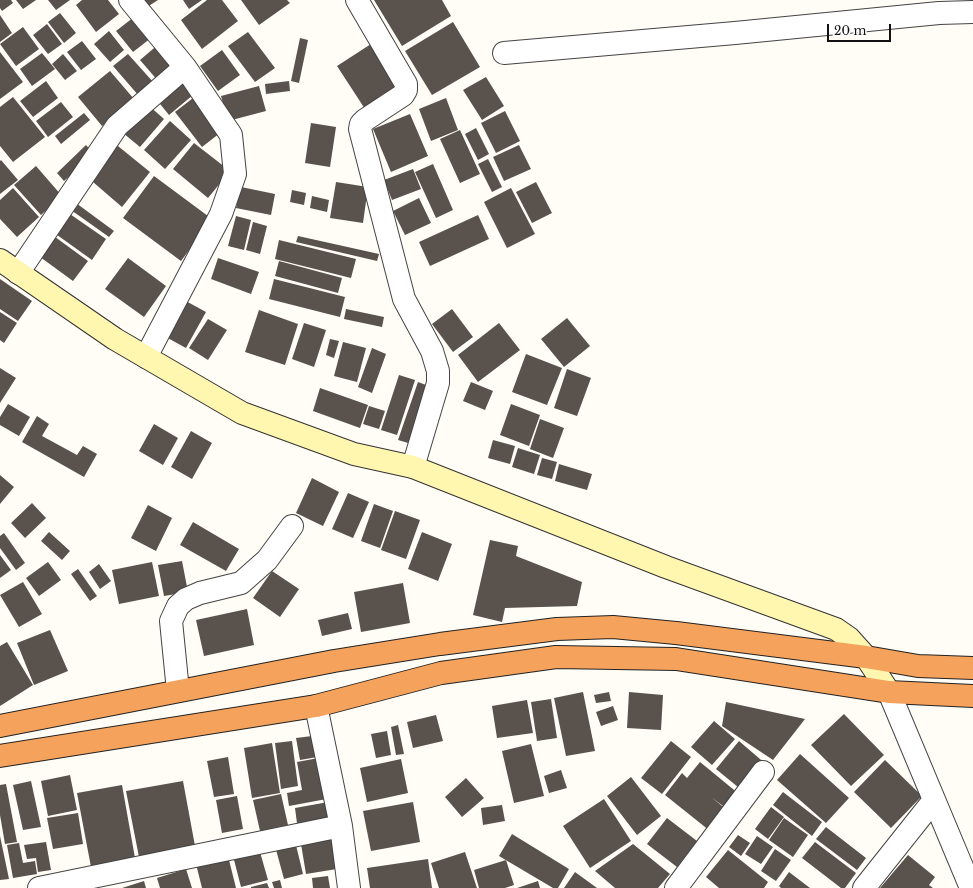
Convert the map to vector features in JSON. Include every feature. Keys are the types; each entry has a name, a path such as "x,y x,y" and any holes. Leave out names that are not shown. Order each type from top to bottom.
{"highway":[{"path":"0,726 334,661 440,644 557,629 613,627 676,633 866,657 918,666 973,668"},
{"path":"0,756 316,706 441,673 556,657 676,659 889,692 973,696"}],"street":[{"path":"130,0 185,67 231,135 235,174 221,214 146,357"},
{"path":"357,0 406,84 406,90 403,95 365,120 361,124 360,129 404,299 432,351 438,371 438,383 413,467"},
{"path":"504,54 735,34 939,7 973,12"},
{"path":"18,273 117,126 185,67"},
{"path":"0,260 115,339 242,413 354,454 413,467 666,567 836,629 849,638 866,657 889,692 971,888"},
{"path":"178,691 171,621 178,606 200,593 241,583 267,560 292,526"},
{"path":"316,706 341,826 349,888"},
{"path":"676,888 763,772"},
{"path":"864,888 934,800"},
{"path":"39,888 341,826"}],"building":[{"path":"0,0 11,0 13,3 2,11 0,8"},
{"path":"16,0 36,0 23,9"},
{"path":"48,0 70,0 56,10"},
{"path":"82,0 108,0 119,14 96,32 76,5"},
{"path":"138,0 158,0 144,9"},
{"path":"183,0 202,0 189,9"},
{"path":"207,0 222,0 238,21 202,49 181,20"},
{"path":"241,0 287,0 290,3 259,25"},
{"path":"374,0 442,0 451,16 402,46"},
{"path":"60,13 76,33 64,43 48,22"},
{"path":"0,15 12,33 0,42"},
{"path":"134,17 151,38 133,52 116,31"},
{"path":"453,22 480,67 432,95 405,51"},
{"path":"47,24 62,44 48,54 33,35"},
{"path":"23,27 39,49 16,66 0,44"},
{"path":"109,31 124,50 110,62 94,44"},
{"path":"248,32 275,68 255,82 228,46"},
{"path":"300,38 308,40 299,83 291,81"},
{"path":"82,41 96,59 81,70 67,52"},
{"path":"160,43 179,66 159,82 140,60"},
{"path":"371,44 399,87 365,109 337,66"},
{"path":"222,50 240,75 218,91 200,66"},
{"path":"0,52 23,82 0,99"},
{"path":"42,53 55,69 32,86 20,69"},
{"path":"63,54 77,71 65,80 52,64"},
{"path":"128,54 154,83 139,96 113,66"},
{"path":"110,71 134,99 102,126 78,97"},
{"path":"486,77 504,106 482,120 463,90"},
{"path":"180,79 193,95 169,115 156,99"},
{"path":"46,81 58,98 33,117 20,101"},
{"path":"289,81 290,91 266,94 265,84"},
{"path":"259,86 266,111 228,121 221,96"},
{"path":"13,97 45,137 13,162 0,146 0,107"},
{"path":"193,98 220,133 202,147 175,112"},
{"path":"446,98 458,130 431,141 419,109"},
{"path":"61,102 73,117 48,137 36,121"},
{"path":"147,104 164,119 140,147 123,133"},
{"path":"505,111 520,141 496,153 481,123"},
{"path":"84,113 90,120 61,144 55,136"},
{"path":"410,114 428,156 391,172 373,129"},
{"path":"170,121 191,140 165,169 144,150"},
{"path":"311,123 336,127 330,167 305,163"},
{"path":"476,128 489,154 478,160 465,134"},
{"path":"460,130 480,174 460,183 440,139"},
{"path":"113,142 150,172 122,207 86,176"},
{"path":"194,143 230,171 208,198 173,169"},
{"path":"86,145 94,154 64,181 57,173"},
{"path":"519,145 531,169 504,181 493,157"},
{"path":"488,159 502,187 492,192 478,164"},
{"path":"1,160 18,180 0,194 0,161"},
{"path":"433,164 453,210 436,218 415,172"},
{"path":"36,166 62,196 41,215 14,185"},
{"path":"413,169 421,189 392,200 384,180"},
{"path":"154,176 212,219 181,261 123,218"},
{"path":"336,182 368,187 363,223 330,218"},
{"path":"536,182 552,213 532,223 516,192"},
{"path":"241,187 275,194 271,215 236,208"},
{"path":"13,188 39,217 17,237 0,219 0,200"},
{"path":"511,188 535,234 507,248 484,202"},
{"path":"292,190 306,193 304,205 290,202"},
{"path":"312,196 329,200 327,212 310,208"},
{"path":"419,198 431,223 405,235 393,211"},
{"path":"76,203 114,231 109,237 71,210"},
{"path":"67,212 106,239 92,260 53,232"},
{"path":"478,215 489,239 430,266 419,242"},
{"path":"236,216 251,220 244,250 228,246"},
{"path":"253,222 267,226 260,254 246,250"},
{"path":"51,234 88,261 73,281 36,254"},
{"path":"298,236 379,254 377,261 296,242"},
{"path":"279,240 356,259 351,278 275,259"},
{"path":"128,258 166,286 144,317 105,289"},
{"path":"218,258 259,272 251,294 211,279"},
{"path":"279,261 342,278 338,293 275,276"},
{"path":"0,279 32,301 18,321 0,309"},
{"path":"274,279 345,297 340,317 269,299"},
{"path":"184,300 206,312 186,348 164,336"},
{"path":"346,309 384,317 382,327 344,319"},
{"path":"452,309 473,337 453,352 432,324"},
{"path":"259,310 298,324 285,365 245,352"},
{"path":"0,312 17,323 4,343 0,340"},
{"path":"567,318 590,346 564,367 541,339"},
{"path":"208,319 227,330 208,360 189,348"},
{"path":"304,323 326,330 314,367 292,359"},
{"path":"499,323 520,350 478,382 458,355"},
{"path":"330,339 339,341 334,358 326,355"},
{"path":"343,342 366,348 357,382 334,376"},
{"path":"372,348 386,354 372,393 358,387"},
{"path":"526,354 562,368 547,405 512,392"},
{"path":"0,368 16,378 0,403"},
{"path":"567,369 591,378 577,416 554,408"},
{"path":"399,375 415,380 397,435 381,430"},
{"path":"418,382 434,388 415,445 398,440"},
{"path":"471,382 493,391 485,410 463,401"},
{"path":"320,388 368,405 360,428 313,411"},
{"path":"8,404 30,417 19,436 0,425 0,417"},
{"path":"511,404 540,415 529,446 500,435"},
{"path":"369,406 385,411 379,429 363,424"},
{"path":"37,416 49,424 42,436 77,455 83,446 97,454 84,477 22,442"},
{"path":"540,419 564,428 553,458 530,449"},
{"path":"154,424 178,438 163,465 139,451"},
{"path":"191,431 212,443 192,479 171,467"},
{"path":"493,440 515,446 510,464 488,458"},
{"path":"518,448 540,455 534,474 512,467"},
{"path":"542,458 557,462 552,479 537,475"},
{"path":"559,464 592,474 587,490 555,481"},
{"path":"0,475 14,487 0,504"},
{"path":"312,478 339,492 323,526 296,513"},
{"path":"348,493 369,502 353,538 332,529"},
{"path":"32,503 46,518 25,538 11,523"},
{"path":"374,504 393,511 380,548 361,541"},
{"path":"148,505 172,518 156,551 131,538"},
{"path":"395,511 420,520 406,559 381,550"},
{"path":"193,522 239,549 226,571 180,545"},
{"path":"49,532 70,551 62,560 41,541"},
{"path":"422,532 452,544 438,581 408,569"},
{"path":"4,533 25,563 16,570 0,548 0,536"},
{"path":"490,540 518,546 516,556 582,582 577,606 505,608 502,622 473,615"},
{"path":"0,555 11,570 0,578"},
{"path":"182,561 188,592 164,596 158,565"},
{"path":"48,562 61,580 39,596 26,578"},
{"path":"152,562 159,596 119,604 112,570"},
{"path":"99,564 111,581 100,589 89,572"},
{"path":"78,569 97,596 90,601 71,574"},
{"path":"272,571 299,589 280,617 253,598"},
{"path":"23,582 42,614 19,627 0,595"},
{"path":"403,583 410,623 361,632 354,592"},
{"path":"247,609 254,645 204,656 196,620"},
{"path":"348,613 352,629 322,636 318,620"},
{"path":"50,630 68,671 34,685 17,643"},
{"path":"7,642 33,685 0,706 0,646"},
{"path":"583,692 595,751 566,756 554,698"},
{"path":"609,692 611,701 596,703 594,695"},
{"path":"629,692 663,695 661,730 627,728"},
{"path":"551,699 557,738 537,741 531,702"},
{"path":"527,700 533,733 497,738 492,706"},
{"path":"726,702 805,719 773,760 722,726"},
{"path":"613,706 618,720 601,726 596,712"},
{"path":"844,714 884,755 851,786 811,745"},
{"path":"436,715 443,741 413,748 407,722"},
{"path":"714,721 735,739 712,765 691,747"},
{"path":"398,725 404,754 396,755 391,727"},
{"path":"387,731 391,755 376,758 371,734"},
{"path":"320,735 323,756 300,760 296,738"},
{"path":"292,741 298,786 281,789 275,743"},
{"path":"671,741 691,757 662,794 641,778"},
{"path":"739,741 767,765 744,792 716,769"},
{"path":"272,743 280,793 252,798 244,748"},
{"path":"531,744 544,796 514,803 502,751"},
{"path":"800,754 849,798 826,823 777,780"},
{"path":"228,757 234,794 214,797 207,761"},
{"path":"324,757 332,798 289,806 287,793 302,790 297,762"},
{"path":"401,759 408,793 367,802 360,768"},
{"path":"885,760 922,796 891,828 854,792"},
{"path":"700,762 739,794 727,809 711,797 727,810 710,831 665,795 682,773 687,778"},
{"path":"561,770 567,788 549,793 544,776"},
{"path":"70,775 77,810 48,816 41,781"},
{"path":"631,777 661,816 637,835 607,796"},
{"path":"466,778 484,798 462,817 445,797"},
{"path":"31,781 41,827 23,830 13,785"},
{"path":"183,781 195,846 139,857 126,791"},
{"path":"6,784 17,842 5,844 0,815 0,785"},
{"path":"122,785 135,858 91,867 77,793"},
{"path":"783,792 822,822 812,836 773,805"},
{"path":"281,794 288,825 260,831 253,800"},
{"path":"237,796 243,829 222,833 216,800"},
{"path":"604,799 631,841 590,868 563,826"},
{"path":"334,801 337,825 298,831 295,808"},
{"path":"413,802 420,842 371,851 363,811"},
{"path":"502,805 505,821 483,825 481,808"},
{"path":"771,807 784,817 768,839 755,829"},
{"path":"78,813 83,844 53,849 47,818"},
{"path":"667,818 697,841 677,867 647,844"},
{"path":"784,818 808,835 793,857 769,840"},
{"path":"826,827 866,858 857,870 816,839"},
{"path":"512,834 569,869 558,888 553,888 499,856"},
{"path":"738,835 750,843 741,856 729,847"},
{"path":"0,836 9,879 0,880"},
{"path":"757,836 773,847 761,864 745,854"},
{"path":"338,837 343,868 306,874 301,844"},
{"path":"295,841 303,874 284,879 275,846"},
{"path":"46,842 51,870 38,872 36,858 27,859 24,845"},
{"path":"815,842 856,873 845,888 841,888 802,858"},
{"path":"19,843 23,863 35,861 37,874 13,878 7,845"},
{"path":"633,844 670,874 658,888 615,888 595,871"},
{"path":"258,845 268,880 241,887 232,852"},
{"path":"775,849 791,860 776,881 761,871"},
{"path":"728,850 768,882 764,888 719,888 706,877"},
{"path":"227,852 236,888 202,888 195,860"},
{"path":"465,852 477,888 439,888 431,863"},
{"path":"908,855 935,877 929,885 933,888 880,888"},
{"path":"428,859 432,888 370,888 367,868"},
{"path":"506,860 514,885 505,888 479,888 474,870"},
{"path":"186,869 192,888 160,888 157,878"},
{"path":"575,872 597,888 564,888"},
{"path":"789,872 810,888 781,888 779,886"},
{"path":"328,876 330,888 313,888 312,878"},
{"path":"280,880 282,888 274,888 272,882"},
{"path":"144,881 146,888 122,888"},
{"path":"538,881 540,888 517,888"},
{"path":"267,883 269,888 251,888 251,887"}]}
